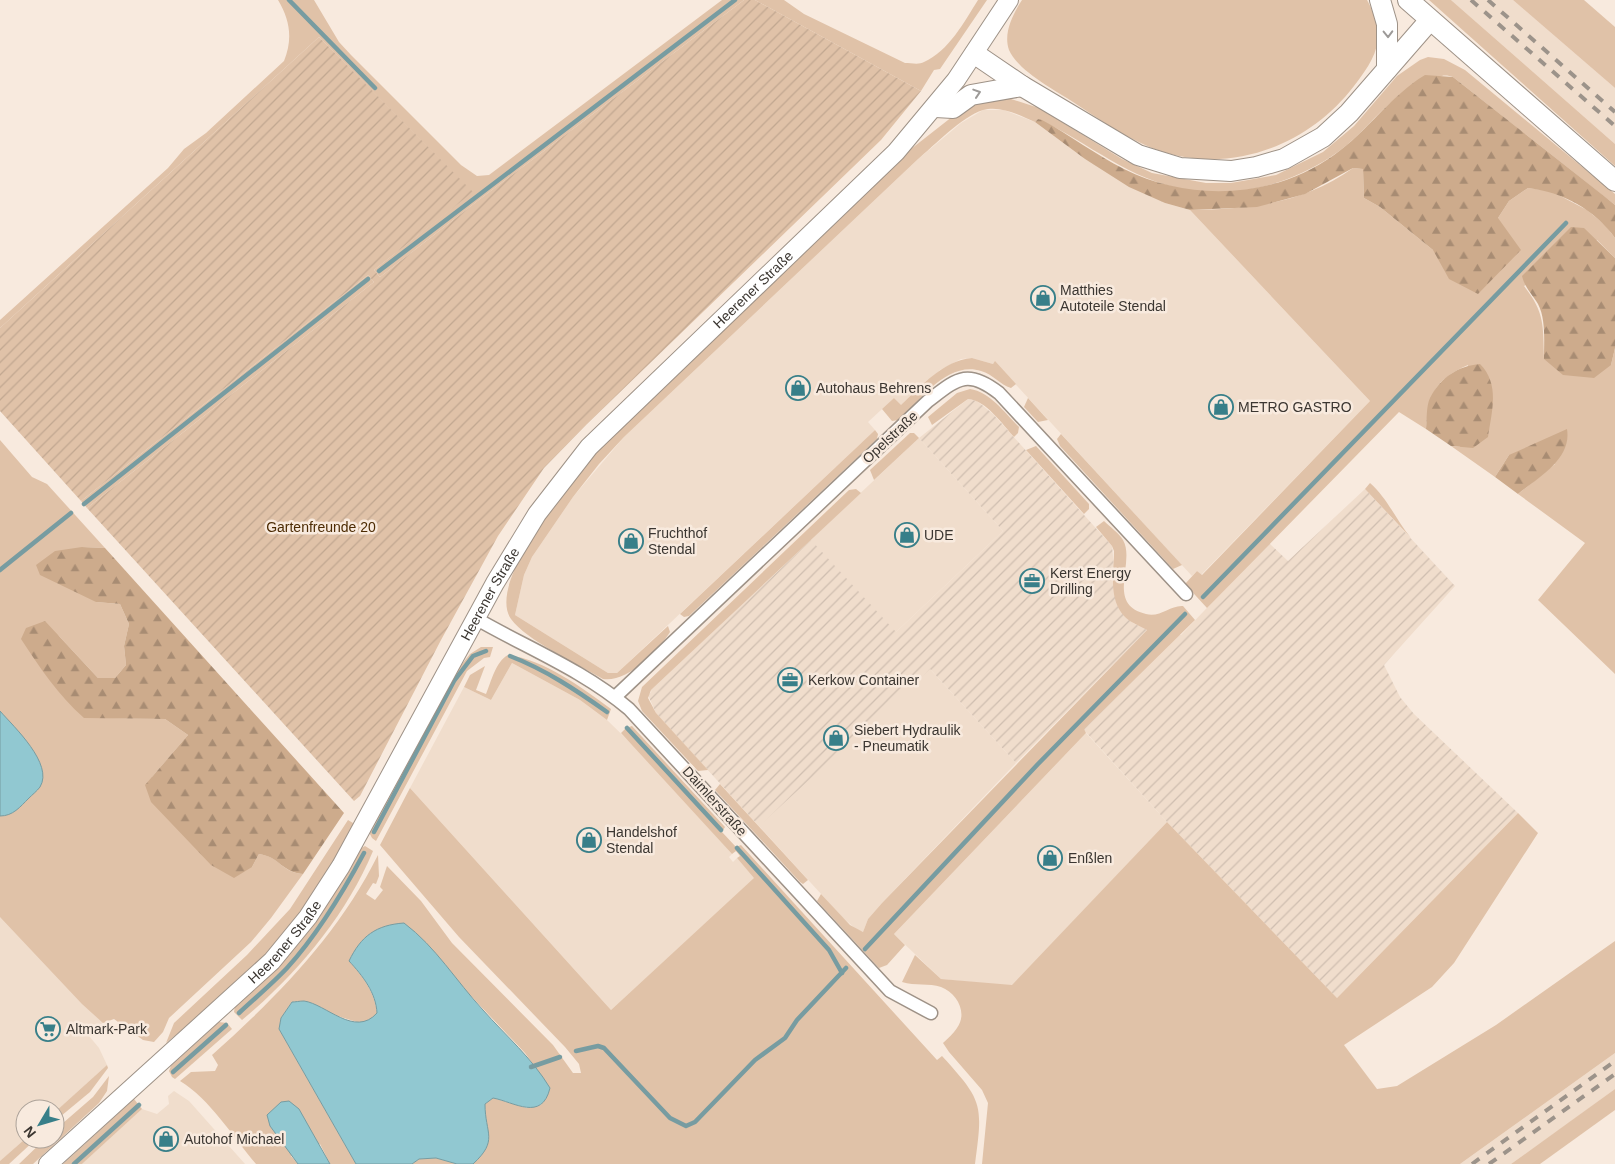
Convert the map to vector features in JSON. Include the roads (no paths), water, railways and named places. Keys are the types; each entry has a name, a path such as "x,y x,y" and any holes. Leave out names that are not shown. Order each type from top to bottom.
{"main road":[{"name":"Heerener Straße","path":"48,1164 249,982 292,937 323,896 341,866 475,618 537,514 589,447 868,180 936,107 975,54 1009,0"},
{"path":"1380,0 1388,24 1387,69"},
{"path":"1408,0 1615,181"},
{"path":"975,54 1022,86 1120,146 1147,159 1180,168 1218,172 1270,164 1309,146 1349,113 1430,20"},
{"path":"936,107 953,108 971,95 1022,86"}],"street":[{"name":"Opelstraße","path":"615,697 928,401 949,385 963,378 983,380 1000,392 1186,594"},
{"name":"Daimlerstraße","path":"475,618 563,664 615,697 644,724 890,991 931,1013"}],"water":[{"path":"0,711 31,746 42,768 43,778 40,787 19,808 5,816 0,816"},
{"path":"404,923 436,953 473,999 527,1057 550,1088 541,1104 534,1107 518,1106 493,1098 485,1104 488,1142 486,1149 473,1164 457,1164 436,1158 419,1159 412,1164 356,1164 279,1029 281,1018 292,1002 304,1001 313,1003 350,1021 368,1020 377,1013 368,985 349,961 359,945 370,933 385,926"},
{"path":"289,1101 299,1109 330,1164 298,1164 270,1126 267,1115 281,1102"}],"waterway":[{"path":"289,0 375,88"},
{"path":"379,271 735,0"},
{"path":"1203,597 1566,223"},
{"path":"84,504 368,279"},
{"path":"0,570 71,513"},
{"path":"865,949 1038,764 1185,614"},
{"path":"374,832 454,681 473,656 486,651"},
{"path":"510,656 560,681 607,712"},
{"path":"627,728 721,830"},
{"path":"737,848 829,950 842,973"},
{"path":"239,1013 281,974 309,941 338,898 364,853"},
{"path":"576,1051 598,1046 604,1048 670,1118 686,1126 695,1122 755,1060 785,1038 797,1020 846,968"},
{"path":"173,1072 226,1025"},
{"path":"531,1067 560,1057"},
{"path":"74,1164 139,1105"}],"railway":[{"path":"1471,0 1615,126"},
{"path":"1488,0 1615,112"},
{"path":"1472,1164 1615,1061"},
{"path":"1489,1164 1615,1074"}],"place":[{"name":"Matthies Autoteile Stendal","path":"1043,298"},
{"name":"Autohaus Behrens","path":"798,388"},
{"name":"METRO GASTRO","path":"1221,407"},
{"name":"UDE","path":"907,535"},
{"name":"Fruchthof Stendal","path":"631,541"},
{"name":"Kerst Energy Drilling","path":"1032,581"},
{"name":"Kerkow Container","path":"790,680"},
{"name":"Siebert Hydraulik - Pneumatik","path":"836,738"},
{"name":"Handelshof Stendal","path":"589,840"},
{"name":"Enßlen","path":"1050,858"},
{"name":"Altmark-Park","path":"48,1029"},
{"name":"Autohof Michael","path":"166,1139"}],"park label":[{"name":"Gartenfreunde 20","path":"321,527"}]}
